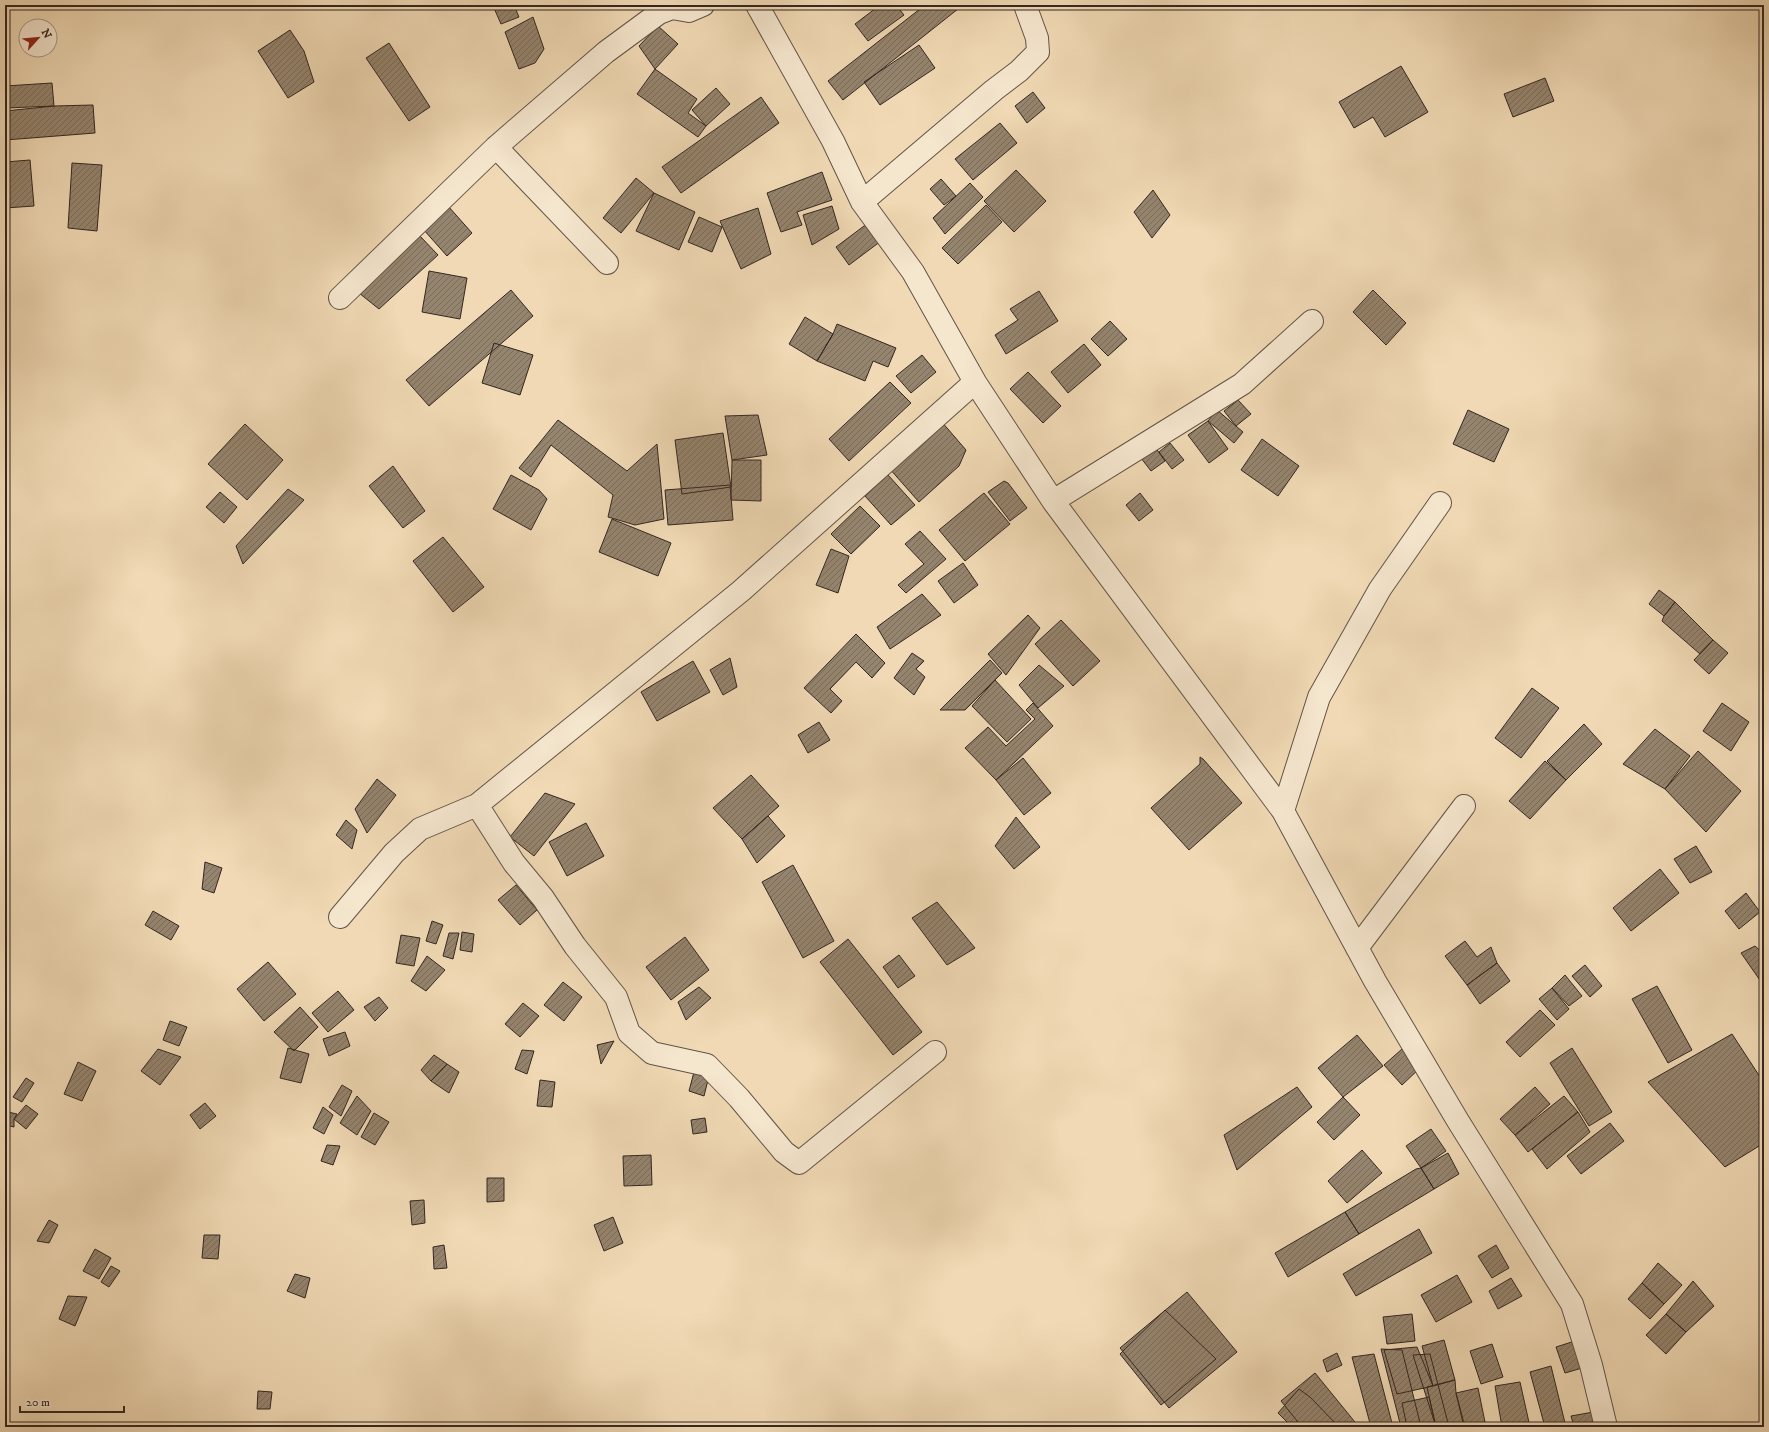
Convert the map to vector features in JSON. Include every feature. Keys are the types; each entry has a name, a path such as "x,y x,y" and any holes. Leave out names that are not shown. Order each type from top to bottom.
{"street":[{"path":"340,298 496,147 606,52 659,13 672,8 688,11 703,5"},
{"path":"757,5 833,142 862,202 913,272 975,382 1053,501 1283,811 1374,981 1458,1121 1572,1304 1591,1365 1606,1427"},
{"path":"862,202 994,90 1019,71 1038,52 1037,38 1025,5"},
{"path":"496,147 607,263"},
{"path":"1053,501 1242,384 1312,321"},
{"path":"340,917 394,853 420,829 477,805 741,591 975,382"},
{"path":"1283,811 1319,697 1380,589 1440,503"},
{"path":"477,805 514,863 543,898 574,946 616,997 628,1033 652,1053 707,1065 739,1098 784,1152 799,1163 935,1052"},
{"path":"1357,948 1464,806"}],"building":[{"path":"501,5 514,5 519,17 501,24 494,8"},
{"path":"880,5 896,5 904,15 868,41 855,24"},
{"path":"925,5 963,5 843,100 828,81"},
{"path":"533,17 544,49 535,63 519,69 505,32"},
{"path":"658,26 678,44 655,69 639,46"},
{"path":"290,30 304,51 314,82 288,98 258,51"},
{"path":"389,43 430,107 409,121 366,58"},
{"path":"919,45 935,68 880,105 864,82"},
{"path":"1401,66 1428,112 1385,137 1373,117 1354,128 1339,102"},
{"path":"655,69 697,99 688,113 706,126 698,137 637,94"},
{"path":"1545,78 1554,101 1513,117 1504,94"},
{"path":"52,83 54,106 6,108 5,86"},
{"path":"716,88 730,104 706,126 692,110"},
{"path":"1033,92 1045,108 1027,123 1015,106"},
{"path":"761,97 779,123 681,193 662,167"},
{"path":"93,105 95,133 5,140 5,111 54,106"},
{"path":"1000,123 1017,143 973,180 955,159"},
{"path":"30,160 34,206 5,208 5,162"},
{"path":"72,163 102,165 97,231 68,228"},
{"path":"1016,170 1046,201 1014,232 984,201"},
{"path":"822,172 832,200 797,212 802,225 781,232 767,193"},
{"path":"636,178 654,193 621,233 603,218"},
{"path":"941,179 956,196 944,205 930,189"},
{"path":"970,183 983,197 945,234 933,218"},
{"path":"1153,190 1170,215 1152,238 1134,212"},
{"path":"654,193 695,212 679,250 636,231"},
{"path":"986,205 1002,222 958,264 942,248"},
{"path":"448,206 472,233 447,256 423,229"},
{"path":"832,206 839,229 812,245 803,215"},
{"path":"758,208 771,254 741,269 720,221"},
{"path":"699,217 722,227 712,252 688,242"},
{"path":"872,220 885,238 849,265 836,247"},
{"path":"419,235 438,255 379,309 359,293"},
{"path":"429,271 467,278 460,319 422,312"},
{"path":"511,290 533,316 429,406 406,380"},
{"path":"1373,290 1406,323 1386,345 1353,312"},
{"path":"1039,291 1058,321 1006,354 995,335 1018,320 1010,309"},
{"path":"805,317 833,334 817,361 789,344"},
{"path":"1110,321 1127,339 1108,356 1091,339"},
{"path":"837,324 896,348 888,367 873,361 865,381 817,361 833,334"},
{"path":"494,343 533,355 520,395 482,383"},
{"path":"1084,344 1101,365 1068,393 1051,372"},
{"path":"922,355 936,372 911,393 896,376"},
{"path":"1028,372 1061,406 1043,423 1010,389"},
{"path":"890,382 911,403 849,461 829,439"},
{"path":"1238,400 1251,414 1236,426 1224,411"},
{"path":"1217,410 1243,432 1234,443 1208,421"},
{"path":"1468,410 1509,429 1494,462 1453,444"},
{"path":"758,415 767,455 732,460 725,416"},
{"path":"558,420 627,471 657,444 664,519 635,525 608,517 613,495 551,445 531,477 519,468"},
{"path":"941,421 966,450 959,466 919,502 889,468"},
{"path":"1208,421 1228,449 1209,463 1188,435"},
{"path":"245,424 283,460 247,500 208,464"},
{"path":"723,433 731,487 682,494 675,440"},
{"path":"1262,439 1299,466 1278,496 1241,470"},
{"path":"1170,443 1184,460 1172,469 1159,452"},
{"path":"1155,447 1165,461 1151,471 1141,458"},
{"path":"732,460 761,460 761,501 731,500"},
{"path":"393,466 425,511 403,528 369,486"},
{"path":"511,475 539,490 547,499 531,530 493,509"},
{"path":"888,475 915,505 891,525 865,496"},
{"path":"1004,481 1008,483 1027,508 1010,521 988,492"},
{"path":"730,485 733,520 668,525 665,490"},
{"path":"288,489 304,500 243,564 236,546"},
{"path":"220,492 237,507 224,523 206,507"},
{"path":"984,493 1010,524 965,561 939,530"},
{"path":"1140,493 1153,510 1139,521 1126,505"},
{"path":"860,506 880,526 851,554 831,534"},
{"path":"612,519 671,543 658,576 599,552"},
{"path":"920,531 946,559 906,593 898,585 924,564 905,544"},
{"path":"443,537 484,587 453,612 413,561"},
{"path":"831,549 849,556 838,593 816,585"},
{"path":"963,563 978,585 954,603 938,581"},
{"path":"1659,590 1675,602 1664,616 1649,604"},
{"path":"922,594 941,615 890,649 877,627"},
{"path":"1675,602 1713,640 1700,654 1662,621"},
{"path":"1028,615 1040,628 1006,675 988,654"},
{"path":"1061,620 1100,661 1073,686 1035,644"},
{"path":"856,634 885,663 872,678 856,662 830,689 842,701 831,713 804,688"},
{"path":"1713,640 1728,653 1709,674 1694,660"},
{"path":"912,653 924,661 916,669 925,677 914,695 894,678"},
{"path":"730,658 737,687 723,695 710,670"},
{"path":"990,660 1002,673 965,710 940,710"},
{"path":"693,661 710,692 657,721 641,692"},
{"path":"1039,665 1064,686 1038,708 1019,685"},
{"path":"995,680 1031,719 1007,742 972,706"},
{"path":"1532,688 1559,708 1521,758 1495,738"},
{"path":"1033,703 1053,726 996,780 965,748 988,727 1006,746 1035,719 1026,710"},
{"path":"1722,703 1749,722 1731,751 1703,731"},
{"path":"819,722 830,740 808,753 798,735"},
{"path":"1584,724 1602,744 1566,780 1547,761"},
{"path":"1655,729 1690,756 1665,789 1623,764"},
{"path":"1698,751 1741,791 1706,832 1665,789"},
{"path":"1200,757 1242,803 1189,850 1151,808 1200,764"},
{"path":"1023,758 1051,793 1024,815 996,780"},
{"path":"1545,761 1566,780 1530,819 1509,801"},
{"path":"751,775 779,806 742,839 713,808"},
{"path":"377,779 396,795 367,833 355,809"},
{"path":"545,793 575,804 534,856 510,837"},
{"path":"768,816 785,836 757,863 742,839"},
{"path":"1016,817 1040,847 1014,869 995,846"},
{"path":"346,820 357,830 352,849 336,835"},
{"path":"586,823 604,856 567,876 549,842"},
{"path":"1696,846 1712,872 1690,883 1674,859"},
{"path":"205,862 222,868 214,893 202,889"},
{"path":"793,865 834,941 803,958 762,882"},
{"path":"1660,869 1679,893 1631,931 1613,908"},
{"path":"516,885 537,910 520,925 498,900"},
{"path":"1746,893 1760,912 1739,929 1725,911"},
{"path":"937,902 975,948 947,965 912,918"},
{"path":"153,911 179,926 171,940 145,925"},
{"path":"432,921 443,925 436,944 426,941"},
{"path":"462,932 474,934 472,952 460,950"},
{"path":"449,933 459,933 453,959 443,956"},
{"path":"401,935 420,938 414,966 396,963"},
{"path":"685,937 709,970 671,1000 646,967"},
{"path":"848,939 922,1032 893,1055 820,962"},
{"path":"1465,941 1477,957 1491,947 1497,963 1467,985 1445,956"},
{"path":"1755,946 1764,954 1764,986 1741,953"},
{"path":"899,955 915,976 898,988 883,967"},
{"path":"427,956 445,970 426,991 411,981"},
{"path":"268,962 296,994 264,1021 237,989"},
{"path":"1497,963 1510,981 1480,1004 1467,985"},
{"path":"1585,965 1602,986 1590,997 1572,976"},
{"path":"1565,975 1582,996 1569,1006 1552,988"},
{"path":"563,982 582,997 564,1021 544,1005"},
{"path":"1657,986 1692,1050 1668,1063 1632,999"},
{"path":"699,987 711,998 686,1020 678,1002"},
{"path":"1552,988 1569,1009 1557,1020 1539,999"},
{"path":"338,991 354,1010 328,1032 312,1013"},
{"path":"379,997 388,1008 375,1021 364,1007"},
{"path":"523,1003 539,1016 520,1037 505,1024"},
{"path":"300,1007 318,1027 294,1051 274,1032"},
{"path":"1540,1010 1555,1025 1520,1057 1506,1042"},
{"path":"170,1021 187,1027 179,1046 163,1040"},
{"path":"345,1032 350,1046 329,1056 323,1039"},
{"path":"1732,1034 1764,1083 1764,1143 1725,1167 1648,1082"},
{"path":"1357,1035 1383,1066 1343,1097 1318,1068"},
{"path":"614,1041 601,1064 597,1045"},
{"path":"288,1048 309,1054 301,1083 280,1078"},
{"path":"1572,1048 1612,1112 1589,1126 1550,1063"},
{"path":"158,1049 181,1057 160,1085 141,1071"},
{"path":"1402,1049 1420,1068 1402,1085 1384,1065"},
{"path":"522,1050 534,1051 527,1074 515,1069"},
{"path":"434,1055 447,1064 431,1081 421,1070"},
{"path":"78,1062 96,1071 82,1101 64,1094"},
{"path":"447,1064 459,1072 449,1093 431,1081"},
{"path":"694,1072 709,1076 704,1096 689,1091"},
{"path":"26,1078 34,1083 22,1102 13,1097"},
{"path":"540,1080 555,1082 552,1107 537,1106"},
{"path":"342,1085 352,1091 341,1116 329,1107"},
{"path":"1297,1087 1312,1107 1237,1170 1224,1135"},
{"path":"1535,1087 1550,1104 1515,1135 1500,1119"},
{"path":"357,1096 371,1111 357,1135 340,1123"},
{"path":"1564,1096 1578,1112 1528,1152 1515,1135"},
{"path":"1343,1097 1360,1115 1334,1140 1317,1122"},
{"path":"205,1103 216,1116 200,1129 190,1115"},
{"path":"26,1105 38,1114 26,1129 14,1119"},
{"path":"323,1107 333,1115 324,1134 313,1128"},
{"path":"8,1112 17,1114 14,1119 14,1127 6,1125"},
{"path":"1578,1112 1590,1132 1547,1169 1532,1149"},
{"path":"374,1113 389,1122 375,1145 361,1137"},
{"path":"705,1118 707,1132 693,1134 691,1120"},
{"path":"1610,1123 1624,1141 1581,1174 1567,1156"},
{"path":"1431,1129 1446,1151 1421,1168 1406,1146"},
{"path":"327,1145 340,1146 333,1165 321,1161"},
{"path":"1362,1150 1382,1173 1347,1203 1328,1181"},
{"path":"1448,1153 1459,1174 1434,1189 1421,1168"},
{"path":"651,1155 652,1185 624,1186 623,1156"},
{"path":"1421,1168 1434,1189 1359,1234 1345,1212 1416,1169"},
{"path":"487,1178 504,1178 504,1201 487,1202"},
{"path":"424,1200 425,1223 412,1225 410,1201"},
{"path":"1345,1212 1359,1234 1288,1277 1275,1253"},
{"path":"613,1217 623,1243 604,1251 594,1225"},
{"path":"49,1220 58,1225 49,1243 37,1241"},
{"path":"1419,1229 1432,1253 1356,1296 1343,1274"},
{"path":"204,1235 220,1235 218,1259 202,1258"},
{"path":"444,1245 447,1268 434,1269 433,1247"},
{"path":"1496,1245 1509,1268 1492,1278 1478,1256"},
{"path":"95,1249 111,1258 99,1279 83,1271"},
{"path":"1658,1263 1682,1285 1664,1304 1642,1283"},
{"path":"111,1266 120,1271 109,1287 101,1282"},
{"path":"295,1274 310,1278 305,1298 287,1291"},
{"path":"1457,1275 1472,1302 1436,1322 1421,1295"},
{"path":"1511,1278 1522,1296 1498,1309 1489,1291"},
{"path":"1693,1281 1714,1306 1686,1332 1666,1314"},
{"path":"1642,1283 1664,1304 1650,1319 1628,1299"},
{"path":"1187,1292 1237,1352 1169,1408 1120,1348"},
{"path":"68,1296 87,1297 75,1326 59,1319"},
{"path":"1165,1310 1216,1359 1161,1405 1120,1354"},
{"path":"1412,1314 1415,1341 1387,1344 1383,1317"},
{"path":"1666,1314 1686,1332 1666,1354 1646,1335"},
{"path":"1444,1340 1455,1380 1433,1386 1422,1346"},
{"path":"1578,1340 1589,1366 1565,1373 1556,1347"},
{"path":"1492,1344 1503,1377 1481,1384 1470,1351"},
{"path":"1417,1347 1433,1386 1397,1394 1384,1350"},
{"path":"1381,1349 1402,1350 1421,1427 1401,1427"},
{"path":"1337,1353 1342,1365 1327,1372 1323,1360"},
{"path":"1374,1354 1393,1427 1371,1427 1352,1357"},
{"path":"1430,1354 1449,1427 1436,1427 1413,1355"},
{"path":"1551,1366 1566,1427 1545,1427 1530,1372"},
{"path":"1315,1373 1359,1427 1302,1427 1281,1401"},
{"path":"1455,1380 1456,1393 1465,1427 1436,1427 1427,1387"},
{"path":"1520,1382 1530,1427 1502,1427 1495,1386"},
{"path":"1478,1388 1486,1427 1464,1427 1456,1393"},
{"path":"1299,1389 1310,1397 1339,1427 1292,1427 1278,1413"},
{"path":"258,1391 272,1392 270,1409 257,1409"},
{"path":"1429,1397 1436,1427 1407,1427 1402,1403"},
{"path":"1599,1411 1602,1427 1574,1427 1571,1416"}]}
